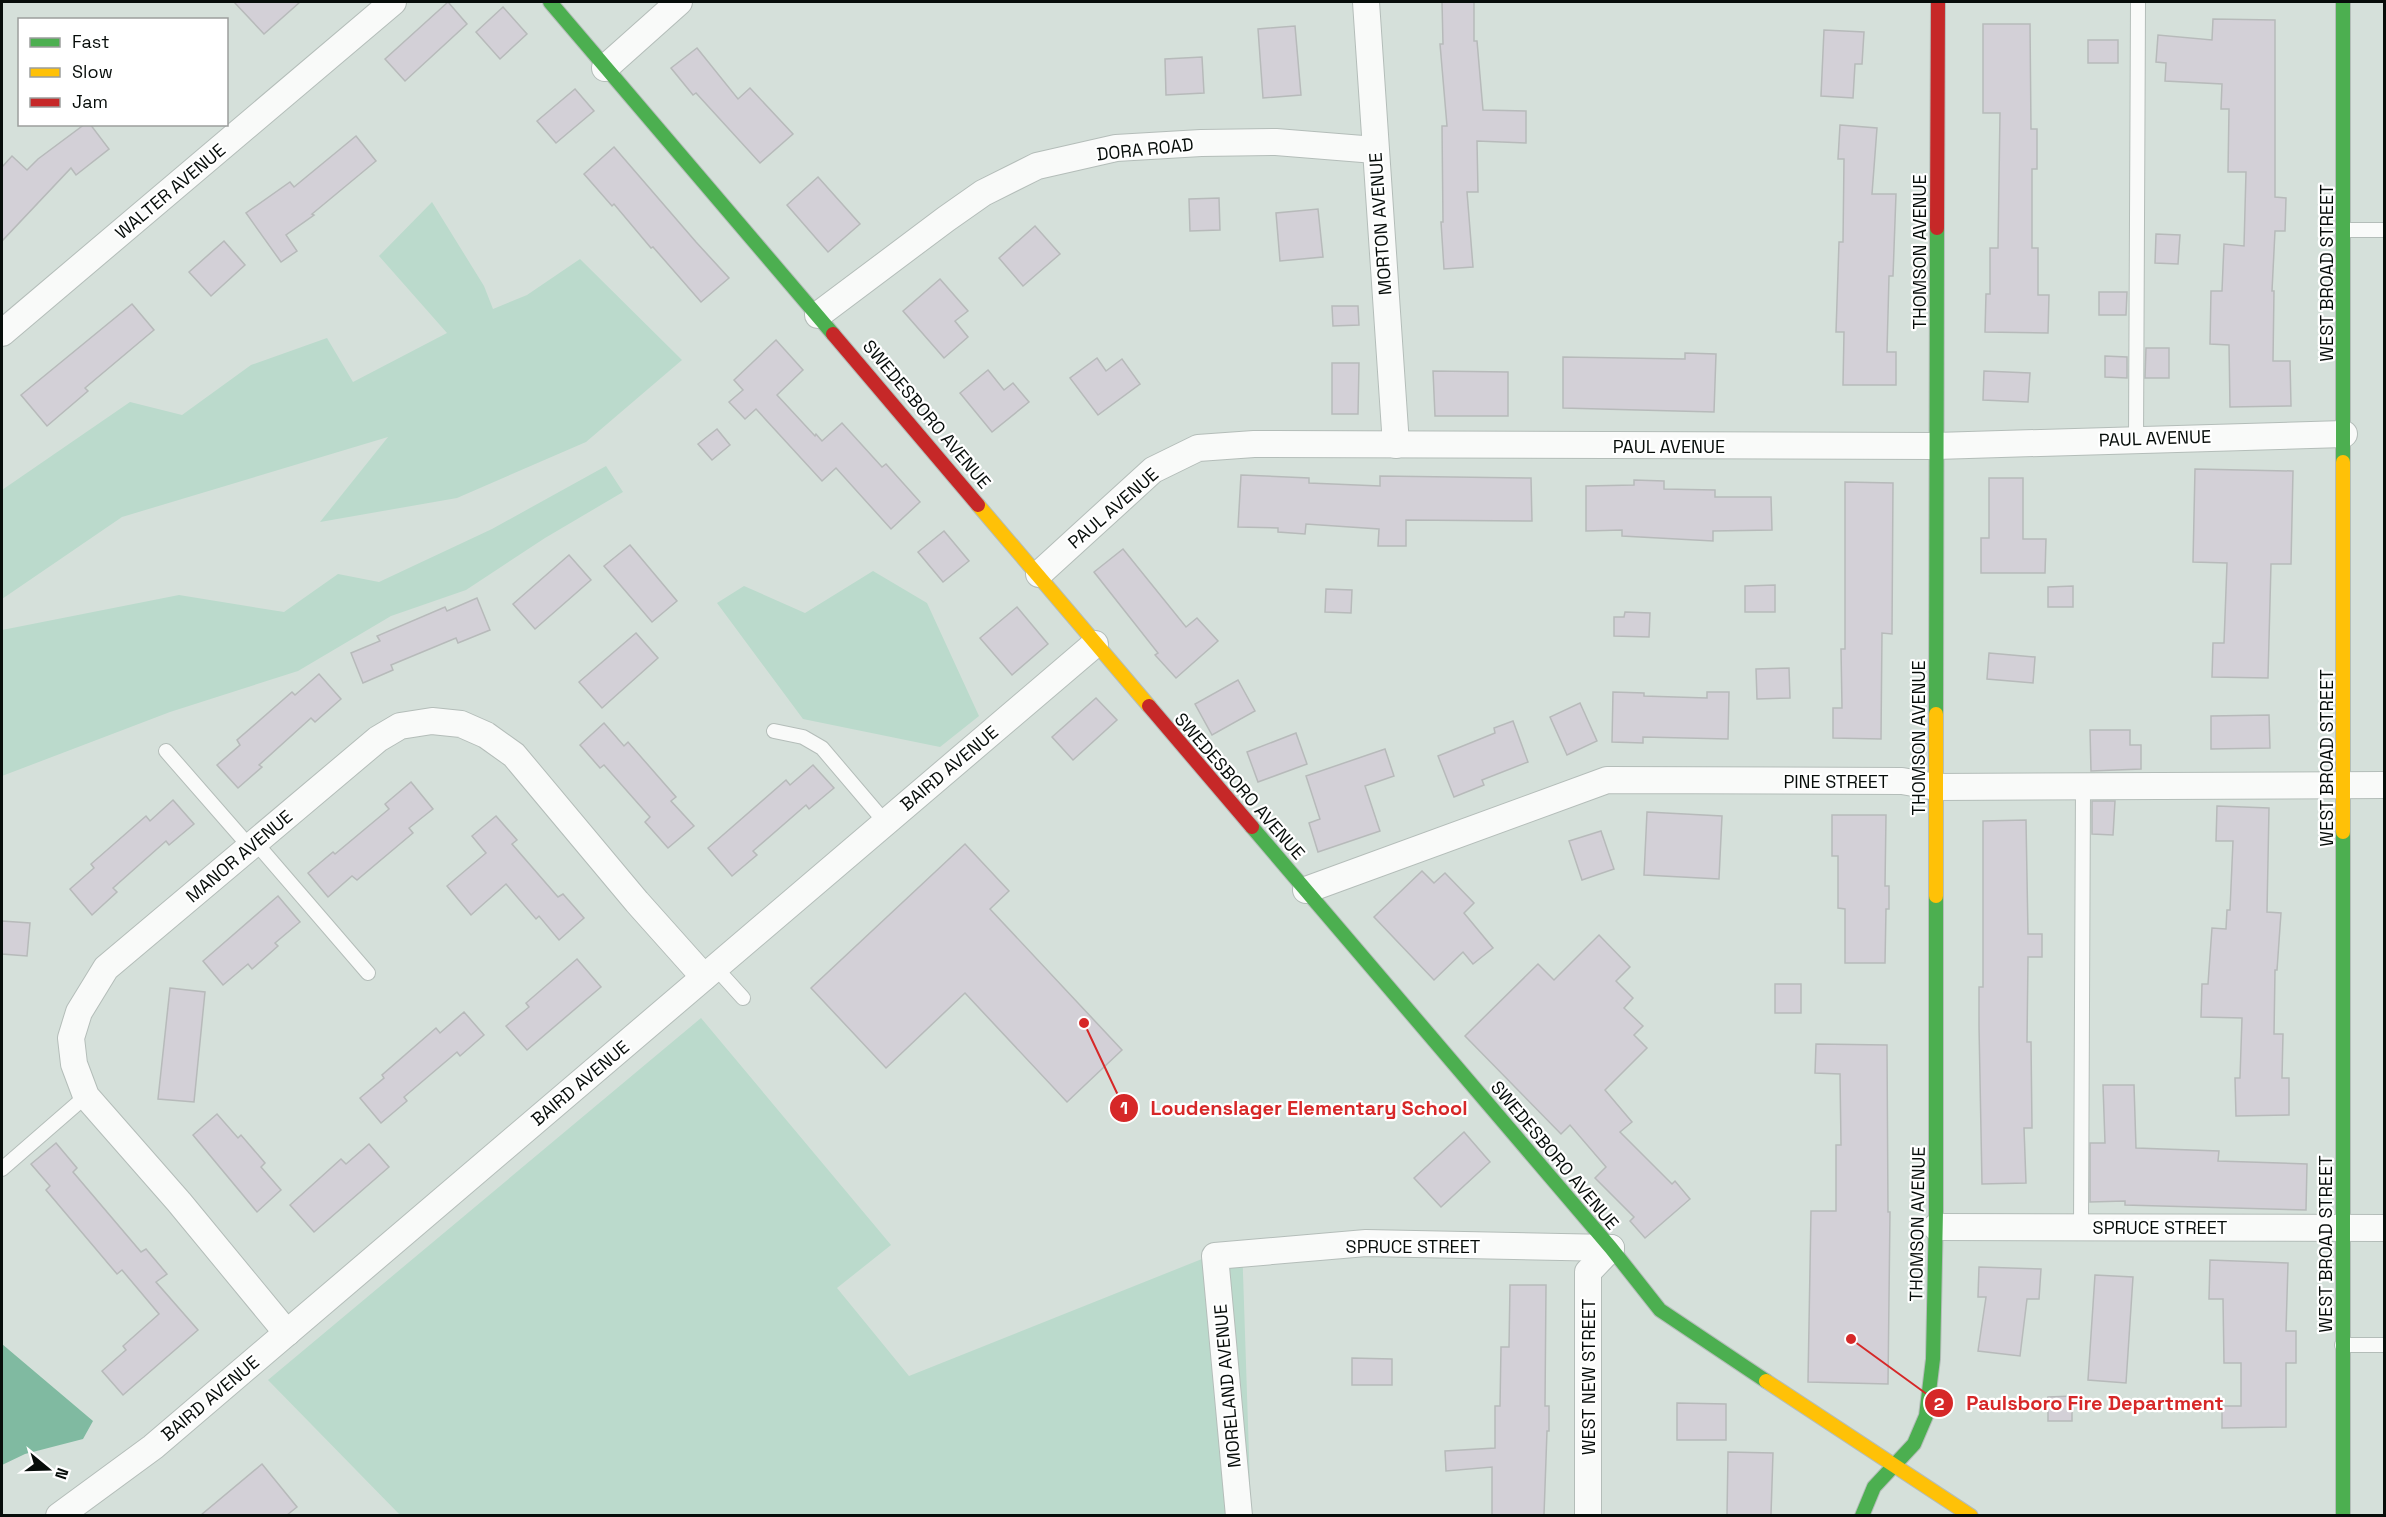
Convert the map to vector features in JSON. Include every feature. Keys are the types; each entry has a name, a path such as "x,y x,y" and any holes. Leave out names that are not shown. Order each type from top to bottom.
{"street":[{"name":"WALTER AVENUE","path":"2,333 393,2"},
{"name":"SWEDESBORO AVENUE","path":"550,2 1611,1248 1660,1310 1971,1515"},
{"path":"605,68 679,2"},
{"name":"MORTON AVENUE","path":"1366,2 1396,445"},
{"name":"THOMSON AVENUE","path":"1862,1515 1874,1487 1914,1444 1926,1416 1933,1359 1936,1227 1938,2"},
{"name":"WEST BROAD STREET","path":"2343,2 2343,1515"},
{"name":"DORA ROAD","path":"818,315 974,200 1037,166 1116,148 1201,143 1276,142 1375,150"},
{"name":"PAUL AVENUE","path":"1039,574 1153,470 1198,448 1254,444 1936,446 2136,438 2344,434"},
{"name":"BAIRD AVENUE","path":"59,1515 153,1447 1095,644"},
{"name":"MANOR AVENUE","path":"287,1333 86,1096 74,1064 72,1038 79,1012 106,968 378,739 400,726 432,721 461,724 486,735 514,756 637,902 710,972"},
{"name":"PINE STREET","path":"1306,890 1607,780 1902,781 1936,786 2385,785"},
{"name":"SPRUCE STREET","path":"1936,1227 2385,1227"},
{"name":"SPRUCE STREET","path":"1215,1256 1366,1243 1611,1248"},
{"name":"WEST NEW STREET","path":"1587,1515 1588,1272 1611,1248"},
{"name":"MORELAND AVENUE","path":"1215,1256 1239,1515"}],"lane":[{"path":"2136,438 2138,2"},
{"path":"2344,230 2385,230"},
{"path":"774,731 803,737 822,748 885,822"},
{"path":"166,751 368,972"},
{"path":"2081,1227 2083,786"},
{"path":"710,972 743,998"},
{"path":"2,1169 86,1096"},
{"path":"2342,1345 2385,1345"}],"shaded area":[{"path":"432,202 484,286 493,309 527,295 580,259 682,360 586,442 457,498 320,522 388,437 122,517 2,599 2,490 130,402 182,415 251,365 327,338 353,382 447,333 379,256"},
{"path":"606,466 623,492 545,538 466,590 391,616 298,671 170,712 2,776 2,630 179,595 284,612 338,574 379,582 492,529"},
{"path":"873,571 927,603 979,716 940,747 803,719 717,603 744,586 805,613"},
{"path":"701,1018 891,1245 837,1288 909,1376 1242,1243 1251,1515 400,1515 268,1380"},
{"path":"2,1344 93,1421 83,1439 25,1454 2,1465"}],"building":[{"path":"234,2 300,2 264,34"},
{"path":"448,2 467,24 405,81 385,59"},
{"path":"1442,2 1474,2 1474,41 1477,41 1483,110 1526,111 1526,143 1477,141 1478,192 1467,192 1473,267 1444,269 1441,222 1443,222 1442,126 1447,126 1440,44 1443,44"},
{"path":"503,7 527,34 500,59 476,32"},
{"path":"2213,19 2275,20 2275,197 2286,198 2285,231 2275,231 2272,291 2274,291 2273,361 2290,361 2291,406 2230,407 2229,345 2210,344 2211,291 2222,291 2224,244 2244,246 2246,172 2228,172 2229,109 2221,109 2222,84 2165,81 2166,63 2156,62 2158,35 2212,40"},
{"path":"1983,24 2030,24 2031,129 2037,129 2037,169 2032,169 2032,248 2038,248 2038,295 2049,295 2048,333 1985,332 1986,294 1990,294 1990,248 1998,248 2000,113 1983,113"},
{"path":"1295,26 1301,95 1263,98 1258,29"},
{"path":"1824,30 1864,32 1862,64 1855,64 1853,98 1821,96"},
{"path":"2088,40 2118,40 2118,63 2088,63"},
{"path":"697,48 738,99 750,88 793,134 760,163 696,93 693,95 671,68"},
{"path":"1202,57 1204,93 1166,95 1165,59"},
{"path":"575,89 594,111 556,143 537,121"},
{"path":"1840,125 1877,128 1872,194 1896,194 1893,276 1889,276 1887,352 1896,352 1896,385 1843,385 1844,332 1836,332 1839,242 1843,242 1844,159 1838,159"},
{"path":"82,126 92,126 109,149 76,175 71,168 2,241 2,167 12,156 27,170"},
{"path":"356,136 376,161 312,214 314,215 286,235 297,251 281,262 246,213 290,182 294,187"},
{"path":"614,147 729,278 701,302 614,204 612,206 584,174"},
{"path":"818,177 860,224 828,252 787,205"},
{"path":"1219,198 1220,230 1190,231 1189,199"},
{"path":"1318,209 1323,257 1280,261 1276,213"},
{"path":"1035,226 1060,254 1023,286 999,258"},
{"path":"2156,234 2180,235 2178,264 2155,263"},
{"path":"224,241 245,265 211,296 189,272"},
{"path":"940,279 968,311 955,321 968,337 944,358 903,311"},
{"path":"2099,292 2127,292 2126,315 2099,315"},
{"path":"132,304 154,330 85,388 88,391 47,426 21,395"},
{"path":"1332,306 1358,306 1359,325 1333,326"},
{"path":"776,340 803,370 777,395 822,441 842,423 882,467 886,464 920,502 891,529 836,468 822,481 756,409 745,419 729,402 743,390 734,380"},
{"path":"2146,348 2169,348 2169,378 2145,378"},
{"path":"1685,353 1716,354 1714,412 1563,408 1563,357 1685,359"},
{"path":"2105,356 2127,357 2127,378 2105,377"},
{"path":"1097,358 1106,371 1122,359 1140,384 1098,415 1070,378"},
{"path":"1332,363 1359,363 1358,414 1332,414"},
{"path":"988,370 1004,390 1013,383 1029,402 992,432 960,393"},
{"path":"1433,371 1508,372 1508,416 1435,416"},
{"path":"1984,371 2030,373 2028,402 1983,400"},
{"path":"717,429 730,445 712,460 698,444"},
{"path":"2195,469 2293,471 2291,564 2271,564 2268,678 2212,677 2213,643 2224,643 2227,563 2193,562"},
{"path":"1241,475 1309,478 1309,483 1380,486 1380,476 1531,478 1532,521 1406,520 1406,546 1378,546 1379,529 1306,524 1305,534 1278,532 1278,528 1238,527"},
{"path":"1989,478 2023,478 2023,539 2046,539 2045,573 1981,573 1981,538 1989,538"},
{"path":"1634,480 1664,481 1664,489 1715,490 1715,497 1771,497 1772,530 1713,531 1713,541 1622,536 1622,530 1586,531 1586,486 1634,485"},
{"path":"1845,482 1893,483 1892,634 1882,633 1881,739 1833,738 1833,708 1842,708 1841,649 1845,649"},
{"path":"944,531 969,561 943,582 918,552"},
{"path":"630,545 677,601 652,622 604,566"},
{"path":"1123,549 1186,627 1197,618 1218,641 1176,678 1155,655 1158,653 1094,572"},
{"path":"569,555 591,580 535,629 513,604"},
{"path":"1775,585 1775,612 1745,612 1745,586"},
{"path":"2073,586 2073,607 2048,607 2048,587"},
{"path":"1326,589 1352,590 1351,613 1325,612"},
{"path":"477,598 490,630 458,643 456,638 391,665 393,670 363,683 351,653 380,641 377,636 445,607 447,611"},
{"path":"1017,607 1048,644 1012,675 980,638"},
{"path":"1625,612 1650,613 1649,637 1614,636 1614,617 1624,617"},
{"path":"636,633 658,658 602,708 579,682"},
{"path":"1989,653 2035,657 2033,683 1987,679"},
{"path":"1789,668 1790,698 1757,699 1756,669"},
{"path":"319,674 341,699 315,722 311,718 259,765 262,767 238,788 217,765 240,745 237,740 292,692 295,695"},
{"path":"1238,680 1255,711 1212,735 1195,704"},
{"path":"1613,692 1644,693 1644,696 1707,698 1707,692 1729,692 1728,739 1643,737 1643,743 1612,742"},
{"path":"1096,698 1117,720 1073,760 1052,737"},
{"path":"1580,703 1597,741 1567,755 1550,717"},
{"path":"2269,715 2270,748 2211,749 2211,716"},
{"path":"1513,721 1528,762 1482,780 1484,785 1454,797 1438,756 1495,733 1494,728"},
{"path":"604,723 624,746 628,742 676,797 671,801 694,826 668,848 645,822 650,817 604,765 600,768 580,745"},
{"path":"2090,730 2130,730 2130,745 2141,745 2141,769 2091,771"},
{"path":"1296,733 1307,764 1258,782 1247,752"},
{"path":"1385,749 1394,776 1365,786 1380,831 1318,852 1309,823 1320,819 1306,776"},
{"path":"813,765 834,788 809,809 806,805 753,851 757,855 732,876 708,848 786,780 790,785"},
{"path":"411,782 433,809 409,828 413,833 357,880 352,876 328,897 308,873 333,852 335,854 389,809 385,804"},
{"path":"173,800 194,824 169,845 166,841 113,888 117,892 92,915 70,889 94,868 91,864 146,816 150,821"},
{"path":"2092,801 2115,801 2113,835 2092,834"},
{"path":"2217,806 2269,808 2267,912 2281,913 2277,970 2275,970 2274,1034 2283,1034 2282,1078 2289,1078 2289,1115 2236,1116 2235,1078 2240,1078 2242,1018 2201,1017 2202,984 2208,984 2212,928 2226,929 2227,910 2230,910 2233,841 2216,841"},
{"path":"1647,812 1722,816 1719,879 1644,875"},
{"path":"1832,815 1886,815 1885,886 1889,886 1889,909 1886,909 1885,963 1845,963 1845,909 1838,908 1838,856 1832,856"},
{"path":"496,816 517,840 512,844 558,897 563,894 584,918 559,940 539,916 536,919 506,884 471,915 447,886 486,853 472,836"},
{"path":"2026,820 2028,934 2042,934 2042,957 2028,957 2027,1042 2031,1042 2032,1128 2024,1128 2026,1183 1982,1184 1979,987 1983,987 1983,821"},
{"path":"1601,831 1614,869 1582,880 1569,841"},
{"path":"965,844 1009,891 990,909 1122,1050 1067,1102 965,993 886,1068 811,988"},
{"path":"1422,871 1434,883 1445,873 1474,903 1464,913 1493,948 1473,964 1463,952 1434,980 1374,917"},
{"path":"278,896 300,922 275,943 278,946 252,969 248,964 223,985 203,961"},
{"path":"2,921 30,923 27,956 2,954"},
{"path":"1599,935 1630,967 1616,981 1633,998 1624,1008 1643,1026 1634,1035 1647,1048 1605,1090 1632,1122 1620,1132 1672,1184 1675,1181 1690,1199 1645,1238 1630,1221 1634,1217 1595,1178 1606,1167 1570,1125 1561,1134 1465,1036 1538,964 1554,980"},
{"path":"577,959 601,987 527,1050 506,1026 529,1007 526,1003"},
{"path":"1775,984 1801,984 1801,1013 1775,1013"},
{"path":"170,988 205,992 194,1102 158,1099"},
{"path":"464,1012 484,1035 460,1056 457,1052 404,1097 407,1101 381,1123 360,1098 384,1078 382,1075 436,1028 440,1033"},
{"path":"1816,1044 1887,1045 1888,1212 1890,1212 1888,1384 1808,1382 1811,1211 1836,1211 1836,1145 1841,1145 1840,1074 1815,1073"},
{"path":"2103,1085 2134,1085 2136,1148 2219,1151 2218,1161 2307,1164 2306,1210 2125,1205 2125,1201 2090,1202 2090,1143 2105,1143"},
{"path":"217,1114 238,1138 241,1135 265,1163 261,1167 281,1190 257,1212 193,1135"},
{"path":"1464,1132 1490,1162 1441,1207 1414,1178"},
{"path":"56,1143 77,1168 73,1172 141,1252 146,1249 167,1274 156,1282 198,1330 123,1395 102,1371 126,1350 123,1346 159,1314 122,1270 117,1274 46,1190 50,1186 31,1164"},
{"path":"369,1144 389,1167 314,1232 290,1205 341,1159 346,1164"},
{"path":"2210,1260 2288,1263 2286,1331 2296,1331 2296,1363 2286,1363 2286,1427 2222,1428 2222,1406 2241,1406 2241,1363 2224,1363 2223,1299 2209,1299"},
{"path":"1979,1267 2041,1269 2039,1299 2027,1299 2020,1356 1978,1351 1986,1297 1978,1297"},
{"path":"2095,1275 2133,1277 2126,1383 2088,1380"},
{"path":"1510,1285 1546,1285 1545,1406 1549,1406 1549,1431 1547,1431 1544,1515 1492,1515 1492,1467 1446,1471 1445,1451 1495,1448 1495,1406 1500,1406 1501,1347 1509,1347"},
{"path":"1352,1358 1392,1359 1392,1385 1352,1385"},
{"path":"2072,1396 2072,1421 2048,1421 2048,1397"},
{"path":"1677,1403 1726,1404 1726,1440 1677,1440"},
{"path":"1728,1452 1773,1453 1771,1515 1727,1515"},
{"path":"262,1464 297,1507 287,1515 201,1515"}],"traffic: fast":[{"path":"550,2 833,334"},
{"path":"2343,2 2343,462"},
{"path":"1936,714 1937,228"},
{"path":"1252,827 1611,1248 1660,1310 1766,1381"},
{"path":"2343,832 2343,1516"},
{"path":"1862,1516 1874,1487 1914,1444 1926,1416 1933,1359 1936,1211 1936,896"}],"traffic: slow":[{"path":"2343,462 2343,832"},
{"path":"978,505 1149,706"},
{"path":"1936,714 1936,896"},
{"path":"1766,1381 1971,1516"}],"traffic: jam":[{"path":"1937,228 1938,2"},
{"path":"833,334 978,505"},
{"path":"1149,706 1252,827"}],"place":[{"name":"Loudenslager Elementary School","path":"1084,1023"},
{"name":"Paulsboro Fire Department","path":"1851,1339"}]}
